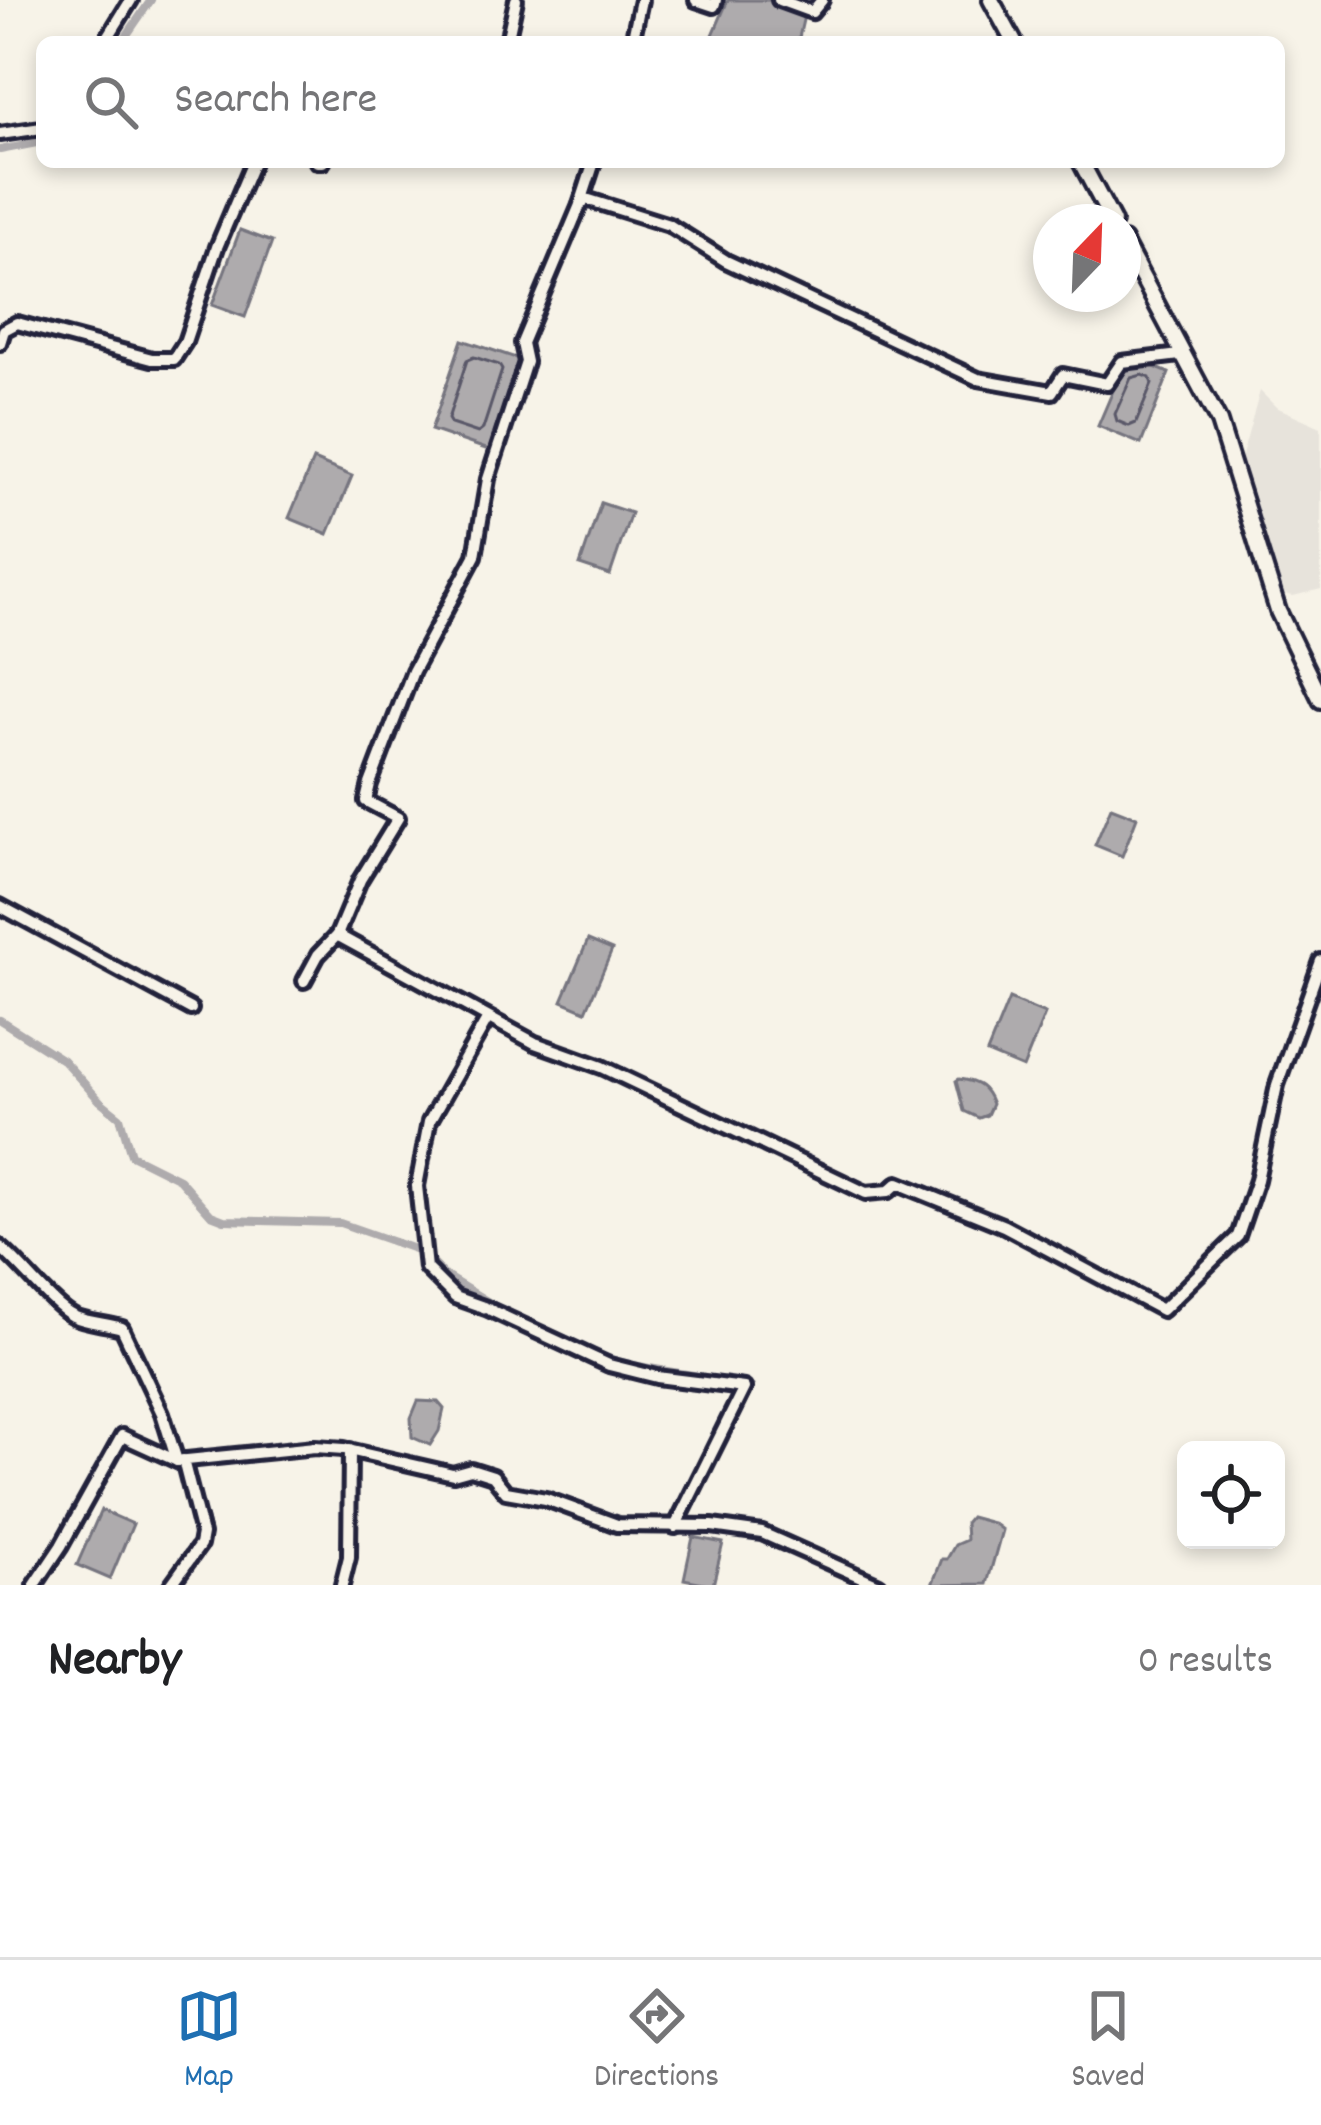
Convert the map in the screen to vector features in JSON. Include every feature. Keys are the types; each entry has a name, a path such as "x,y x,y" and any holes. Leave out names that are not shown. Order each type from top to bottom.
{"main road":[{"path":"991,0 1011,36"},
{"path":"1084,168 1103,204"},
{"path":"1141,277 1219,422 1278,610 1321,700"}],"street":[{"path":"109,36 131,0"},
{"path":"508,36 516,0"},
{"path":"633,36 641,0"},
{"path":"696,0 714,6 716,0"},
{"path":"779,0 812,12 822,0"},
{"path":"0,134 36,129"},
{"path":"0,343 4,330 17,323 152,359 174,359 250,168"},
{"path":"304,981 337,935 360,880 398,818 366,801 370,784 413,670 475,556 488,479 526,362 522,343 592,168"},
{"path":"580,205 586,199 669,225 726,261 977,379 1052,392 1063,375 1107,384 1122,362 1180,355"},
{"path":"0,906 191,1009"},
{"path":"337,935 535,1043 602,1067 866,1193 889,1191 898,1183 1004,1226 1162,1310 1238,1236 1257,1180 1277,1085 1321,961"},
{"path":"488,1018 428,1122 417,1186 426,1268 455,1298 609,1365 657,1377 744,1388 675,1527"},
{"path":"0,1246 65,1311 122,1328 162,1413 202,1534 200,1545 171,1585"},
{"path":"35,1585 122,1436 180,1461 315,1447 350,1450 453,1474 470,1469 493,1475 506,1492 546,1499 616,1525 712,1526 762,1533 879,1585"},
{"path":"342,1585 349,1557 350,1450"}],"shaded area":[{"path":"1260,391 1276,407 1321,427 1321,589 1293,596 1284,594 1257,533 1240,463"}],"water":[{"path":"728,0 771,0 805,11 799,36 713,36"},
{"path":"240,230 272,242 245,317 212,305"},
{"path":"462,340 519,359 489,450 431,430"},
{"path":"1145,363 1169,373 1141,444 1098,426 1121,372 1127,365"},
{"path":"313,460 352,476 328,534 289,518"},
{"path":"601,503 631,513 610,575 580,565"},
{"path":"1111,807 1137,817 1122,856 1095,845"},
{"path":"588,940 612,950 586,1011 562,1001"},
{"path":"1009,999 1045,1014 1023,1068 987,1053"},
{"path":"959,1079 984,1089 992,1104 987,1115 979,1118 964,1111"},
{"path":"418,1401 438,1402 444,1409 430,1445 412,1437 411,1418"},
{"path":"101,1510 133,1524 110,1579 77,1565"},
{"path":"970,1517 1002,1530 987,1584 932,1585 942,1559 966,1540 965,1523"},
{"path":"693,1537 723,1543 713,1585 684,1579"}],"waterway":[{"path":"126,36 151,0"},
{"path":"0,150 36,143"},
{"path":"0,1020 63,1060 120,1117 131,1155 179,1179 211,1215 224,1220 340,1223 420,1251 444,1275 510,1315"},
{"path":"529,1323 618,1361 751,1387"}]}
